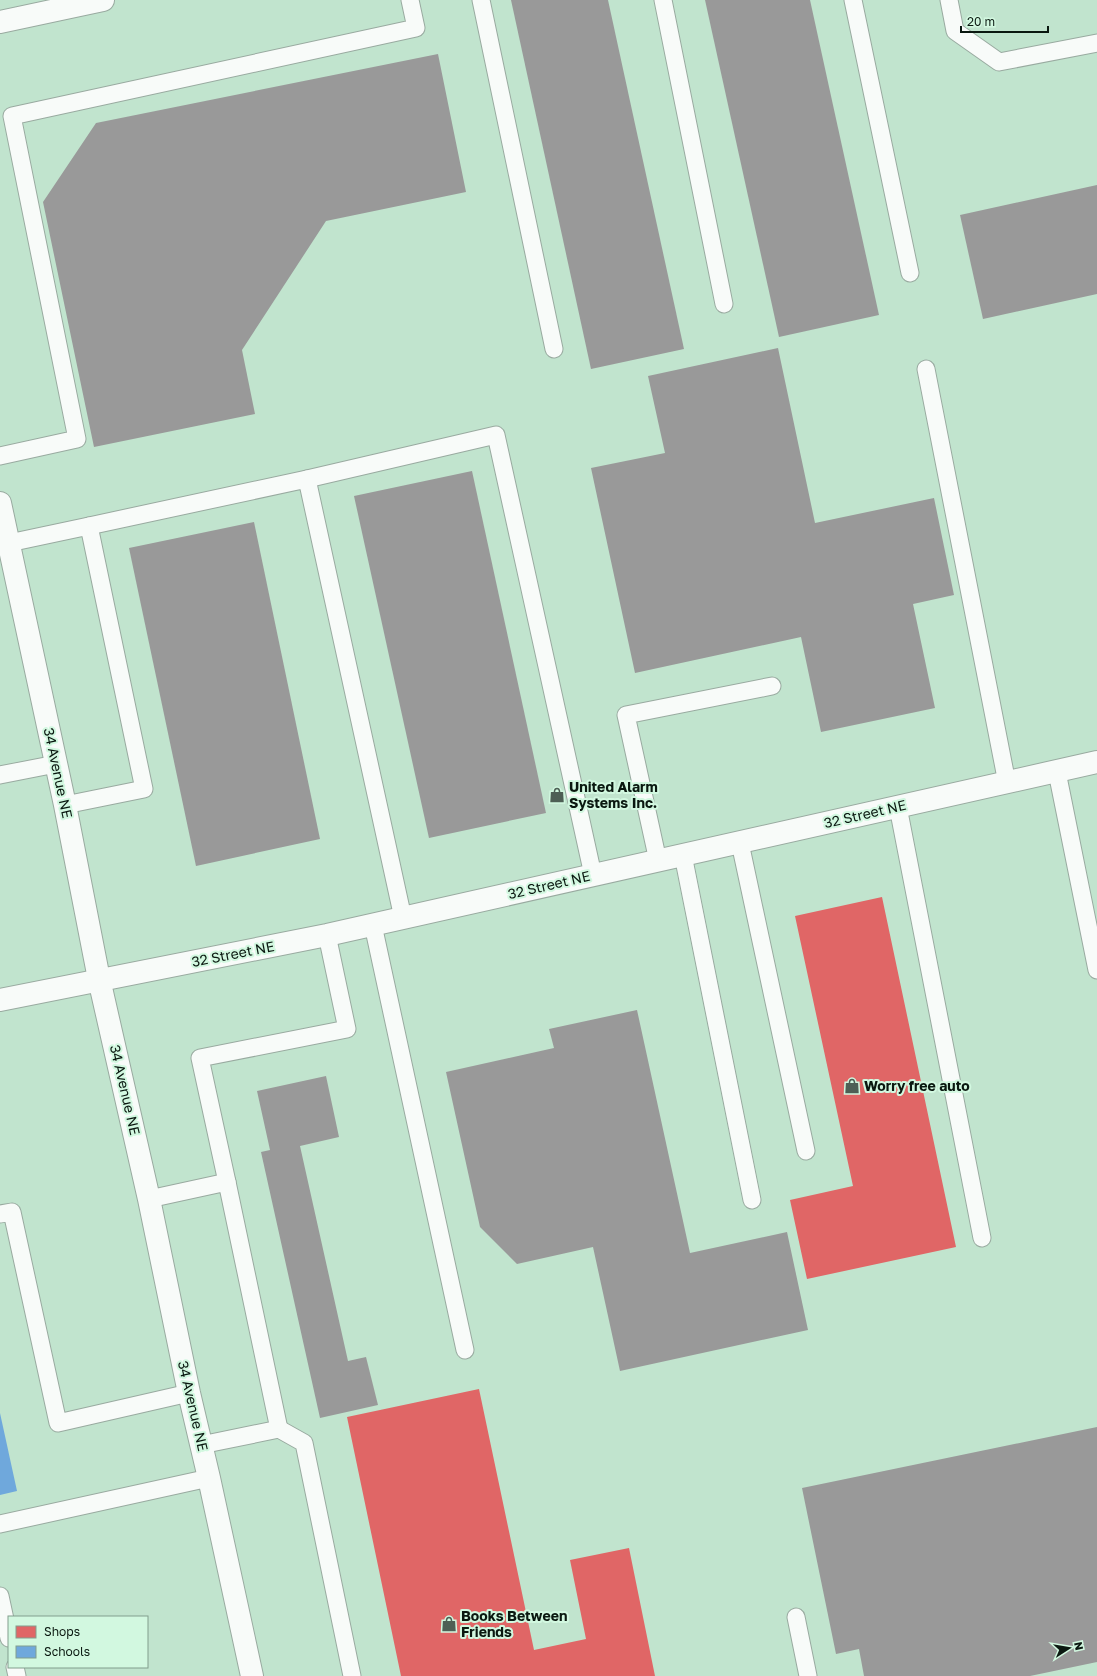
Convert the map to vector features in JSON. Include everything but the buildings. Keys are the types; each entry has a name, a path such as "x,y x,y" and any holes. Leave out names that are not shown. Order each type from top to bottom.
{"street":[{"path":"0,22 103,0"},
{"name":"34 Avenue NE","path":"0,503 5,538 65,805 99,979 150,1199 189,1393 252,1676"},
{"name":"32 Street NE","path":"0,1000 99,979 327,935 1097,762"}],"lane":[{"path":"0,456 77,439 12,116 416,28 410,0"},
{"path":"481,0 554,349"},
{"path":"663,0 724,304"},
{"path":"853,0 910,273"},
{"path":"949,0 955,31 999,62 1097,43"},
{"path":"926,369 1007,783"},
{"path":"5,538 89,526 307,479 496,435 593,875"},
{"path":"307,479 403,918"},
{"path":"65,805 144,789 89,526"},
{"path":"658,861 626,715 772,686"},
{"path":"0,776 56,764"},
{"path":"1057,772 1097,970"},
{"path":"898,807 982,1238"},
{"path":"740,843 806,1151"},
{"path":"682,856 752,1200"},
{"path":"373,925 465,1350"},
{"path":"279,1429 200,1058 347,1029 327,935"},
{"path":"150,1199 227,1182"},
{"path":"0,1214 12,1212 58,1423 189,1393"},
{"path":"201,1445 279,1429 304,1442 352,1676"},
{"path":"0,1524 209,1478"},
{"path":"0,1596 8,1633"},
{"path":"796,1617 808,1676"}],"shaded area":[{"path":"0,0 1097,0 1097,1676 0,1676"}],"place":[{"name":"United Alarm Systems Inc.","path":"557,795"},
{"name":"Worry free auto","path":"852,1086"},
{"name":"Books Between Friends","path":"449,1624"}]}
